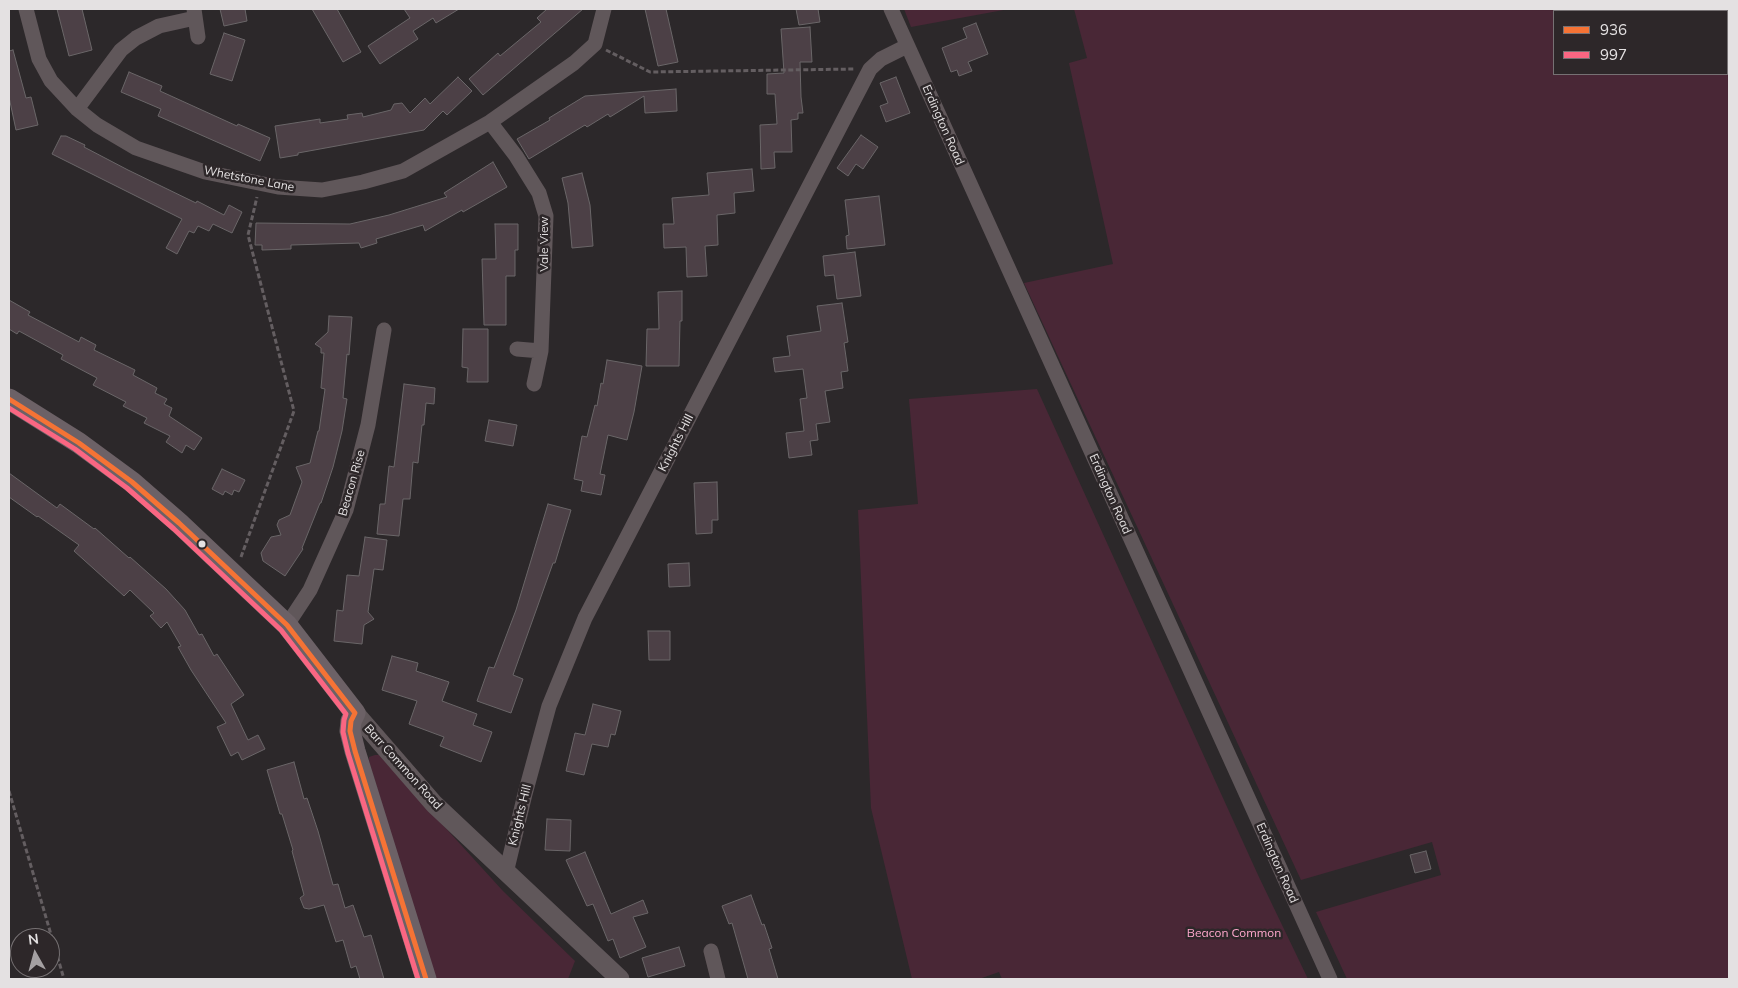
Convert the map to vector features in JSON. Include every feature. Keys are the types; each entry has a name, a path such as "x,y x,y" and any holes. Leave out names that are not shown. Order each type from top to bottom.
{"main road":[{"name":"Barr Common Road","path":"9,399 79,443 132,482 235,574 287,625 355,713"},
{"path":"355,713 350,731 355,751 426,979"}],"street":[{"name":"Whetstone Lane","path":"26,9 39,59 51,81 77,108 97,125 136,148 205,172 278,187 322,190 363,182 403,171 490,122 574,63 595,44"},
{"path":"595,44 604,9"},
{"name":"Erdington Road","path":"891,9 1330,979"},
{"path":"77,108 121,50 136,38 159,26 194,13 198,37"},
{"name":"Knights Hill","path":"506,873 549,706 585,618 870,69 881,59 907,46"},
{"name":"Vale View","path":"490,122 516,156 539,193 546,216 541,351 534,384"},
{"name":"Beacon Rise","path":"287,625 310,590 346,510 368,425 384,330"},
{"path":"517,349 541,351"},
{"name":"Barr Common Road","path":"355,713 434,804 620,979"},
{"path":"711,951 718,979"}],"path":[{"path":"595,44 650,72 870,69"},
{"path":"235,574 294,411 248,235 260,183"},
{"path":"9,791 64,979"}],"green space":[{"path":"904,9 1009,9 911,27"},
{"path":"1074,9 1729,9 1729,979 1347,979 1316,912 1441,875 1432,842 1301,880 1024,283 1113,264 1069,63 1087,58"},
{"name":"Beacon Common","path":"1037,389 1258,875 1308,979 1002,979 999,972 979,979 912,979 871,808 858,510 918,504 909,399"},
{"path":"379,755 503,891 575,961 568,979 434,979 369,761 369,757"}],"building":[{"path":"57,9 82,9 92,50 69,56"},
{"path":"220,9 245,9 247,21 224,26"},
{"path":"312,9 337,9 361,52 343,62"},
{"path":"404,9 459,9 436,23 433,18 413,31 418,39 380,64 368,46 410,18"},
{"path":"547,9 583,9 483,95 469,79 498,53 500,56 541,22 537,18"},
{"path":"645,9 666,9 678,62 658,66"},
{"path":"796,9 818,9 820,22 799,25"},
{"path":"976,23 988,54 968,62 972,71 959,76 957,70 951,72 942,48 967,38 963,28"},
{"path":"810,27 812,62 800,62 803,113 798,113 798,119 791,120 792,152 774,152 775,168 761,169 760,125 777,124 775,94 767,94 767,74 784,73 781,29"},
{"path":"224,33 245,40 232,81 210,74"},
{"path":"13,50 26,98 31,97 38,125 16,130 9,97 9,51"},
{"path":"129,72 162,86 160,91 237,126 238,124 270,138 260,161 158,116 161,109 121,92"},
{"path":"458,77 472,91 447,115 443,111 424,130 280,158 275,126 320,119 320,123 348,119 347,115 362,113 363,117 391,110 394,104 402,103 410,113 425,98 430,104"},
{"path":"896,77 910,113 886,122 880,106 888,103 880,83"},
{"path":"676,89 677,111 645,113 644,96 610,117 608,114 587,127 585,125 529,159 517,139 550,120 549,118 585,96"},
{"path":"861,135 878,147 863,169 856,164 848,176 837,168"},
{"path":"61,136 66,136 85,145 84,147 128,170 224,215 229,205 242,212 232,233 213,224 209,231 198,226 194,233 189,231 177,254 166,248 182,219 52,154"},
{"path":"493,162 507,187 425,231 423,225 376,239 377,243 361,248 359,243 291,245 291,249 262,250 262,245 255,245 256,223 350,224 389,215 447,197 444,193"},
{"path":"752,169 754,191 734,193 735,213 717,215 718,245 705,246 707,276 687,277 686,247 664,248 663,224 674,224 672,198 709,195 707,173"},
{"path":"582,173 590,205 593,246 572,248 568,203 562,178"},
{"path":"879,196 885,245 847,249 846,236 849,235 845,200"},
{"path":"495,224 518,224 518,250 515,250 515,276 506,276 506,325 484,325 482,259 496,259"},
{"path":"855,252 861,296 837,299 834,275 825,276 823,256"},
{"path":"682,291 679,366 646,366 647,329 659,329 658,292"},
{"path":"9,300 30,312 28,315 79,342 81,337 96,345 94,350 135,370 133,375 157,388 155,393 167,399 164,404 172,408 169,416 202,438 194,450 186,445 182,453 166,442 170,436 144,423 147,418 123,406 126,402 93,385 97,378 61,359 63,355 19,331 17,334 9,329"},
{"path":"842,303 848,342 844,343 848,371 841,372 843,388 825,391 830,422 816,424 818,440 810,441 812,455 789,458 786,433 804,431 800,399 807,398 803,369 775,372 773,358 790,356 787,336 821,331 817,306"},
{"path":"329,316 352,317 343,398 347,399 342,431 333,467 303,549 285,576 263,561 261,553 271,537 281,535 277,525 279,520 290,515 302,482 296,467 310,463 319,431 325,389 321,388 324,353 321,353 321,348 315,344 328,332"},
{"path":"463,329 488,329 488,382 467,382 468,368 462,367"},
{"path":"607,360 642,366 627,440 608,435 600,474 605,475 601,495 581,491 583,481 574,479 582,436 587,437 595,405 597,406 601,383 603,384"},
{"path":"404,384 435,388 434,404 426,403 418,463 413,462 410,499 403,499 399,536 377,534 380,504 385,504 389,466 394,467"},
{"path":"489,420 517,425 513,446 485,441"},
{"path":"222,469 245,480 239,492 234,490 232,495 225,491 223,495 212,489"},
{"path":"9,473 57,508 60,504 95,528 166,589 185,610 199,635 202,634 214,656 217,654 244,695 231,704 248,740 258,735 265,749 242,760 238,752 231,756 217,727 226,723 191,670 178,647 181,646 167,622 161,628 150,616 154,613 130,590 124,596 74,551 79,545 9,497"},
{"path":"717,482 718,520 712,520 712,533 696,534 694,483"},
{"path":"548,504 571,510 555,563 553,563 513,675 523,679 511,713 477,701 489,667 494,668 516,610"},
{"path":"365,537 387,540 383,570 374,569 368,612 374,619 364,625 362,644 334,641 337,610 343,611 347,575 359,576"},
{"path":"689,563 690,586 669,587 668,564"},
{"path":"648,631 670,631 670,660 649,660"},
{"path":"392,656 418,663 416,671 449,682 442,701 477,714 473,725 492,732 481,762 440,746 444,737 409,724 417,701 382,690"},
{"path":"593,704 621,711 615,735 611,734 608,747 592,744 584,775 566,771 575,733 585,735"},
{"path":"294,762 304,799 307,798 318,831 333,885 338,884 345,908 353,905 364,937 371,935 384,979 360,979 356,966 351,968 343,940 336,942 324,905 309,909 304,908 300,898 304,895 293,850 267,770"},
{"path":"547,819 571,820 570,851 545,850"},
{"path":"1426,851 1431,869 1415,873 1410,855"},
{"path":"585,852 611,914 643,900 648,913 633,917 646,947 620,958 613,939 608,941 593,904 587,906 566,860"},
{"path":"751,895 772,948 769,949 778,979 748,979 732,923 729,924 722,906"},
{"path":"679,947 685,966 648,977 642,958"}],"transit line":[{"name":"936","path":"9,399 79,443 132,482 179,523 287,625 355,713 351,721 350,731 355,751 426,979"},
{"name":"997","path":"9,408 75,449 127,488 174,529 281,630 346,714 343,732 348,753 418,979"}]}
